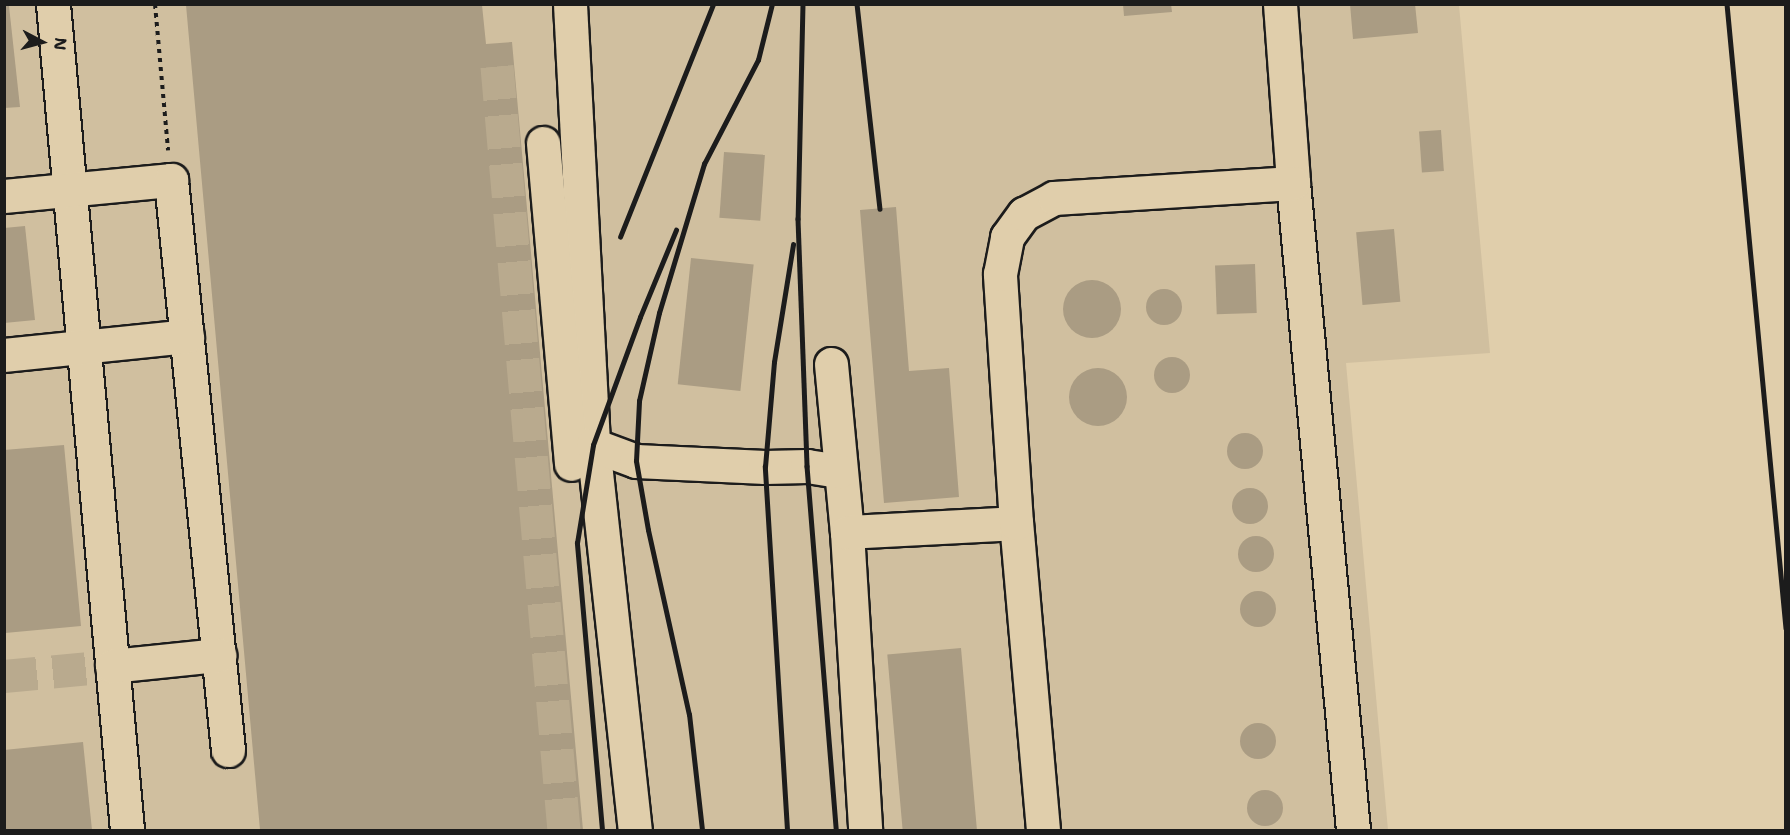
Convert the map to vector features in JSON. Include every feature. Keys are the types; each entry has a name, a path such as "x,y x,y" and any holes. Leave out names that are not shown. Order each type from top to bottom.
{"lane":[{"path":"53,4 126,831"},
{"path":"570,4 576,370 582,454 635,831"},
{"path":"1280,4 1293,183 1353,831"},
{"path":"543,142 576,370"},
{"path":"4,196 171,180 228,750"},
{"path":"1043,831 1016,523 1000,274 1006,237 1024,214 1054,198 1293,183"},
{"path":"4,355 187,336"},
{"path":"831,364 847,532 865,831"},
{"path":"582,454 636,461 807,466 840,471"},
{"path":"847,532 1016,523"},
{"path":"112,666 219,655"}],"path":[{"path":"155,4 171,180"}],"shaded area":[{"path":"5,5 1459,5 1490,353 1346,363 1388,830 5,830"}],"building":[{"path":"1123,4 1171,4 1172,12 1124,16"},
{"path":"1350,4 1415,4 1418,33 1353,39"},
{"path":"186,5 482,5 486,44 512,42 583,830 260,830"},
{"path":"4,6 9,6 20,107 4,108"},
{"path":"1441,130 1444,171 1422,172 1419,132"},
{"path":"724,152 765,155 760,221 719,218"},
{"path":"896,207 909,371 949,368 959,497 884,503 860,210"},
{"path":"25,226 35,320 4,323 4,228"},
{"path":"1394,229 1400,302 1363,305 1356,232"},
{"path":"691,258 754,265 740,391 678,384"},
{"path":"1255,264 1257,313 1217,314 1215,265"},
{"path":"1086,280 1098,280 1113,288 1121,303 1121,315 1113,330 1098,338 1086,338 1071,330 1063,315 1063,303 1071,288"},
{"path":"1164,289 1177,294 1182,307 1177,320 1164,325 1151,320 1146,307 1151,294"},
{"path":"1172,357 1185,362 1190,375 1185,388 1172,393 1159,388 1154,375 1159,362"},
{"path":"1092,368 1104,368 1119,376 1127,391 1127,403 1119,418 1104,426 1092,426 1077,418 1069,403 1069,391 1077,376"},
{"path":"1245,433 1258,438 1263,451 1258,464 1245,469 1232,464 1227,451 1232,438"},
{"path":"64,445 81,626 5,633 4,450"},
{"path":"1250,488 1263,493 1268,506 1263,519 1250,524 1237,519 1232,506 1237,493"},
{"path":"1256,536 1269,541 1274,554 1269,567 1256,572 1243,567 1238,554 1243,541"},
{"path":"1258,591 1271,596 1276,609 1271,622 1258,627 1245,622 1240,609 1245,596"},
{"path":"961,648 977,830 903,830 887,654"},
{"path":"1258,723 1271,728 1276,741 1271,754 1258,759 1245,754 1240,741 1245,728"},
{"path":"83,742 92,830 4,830 4,750"},
{"path":"1265,790 1278,795 1283,808 1278,821 1265,826 1252,821 1247,808 1252,795"}],"tunnel":[{"path":"497,66 564,830"},
{"path":"4,676 112,666"}],"railway":[{"path":"620,237 713,4"},
{"path":"702,830 689,715 648,530 636,461 639,401 659,313 704,164 758,60 772,4"},
{"path":"803,4 798,219 807,466 836,830"},
{"path":"857,4 880,209"},
{"path":"1727,4 1786,628"},
{"path":"602,830 577,543 593,445 640,317 676,230"},
{"path":"787,830 765,467 774,362 793,245"}]}
